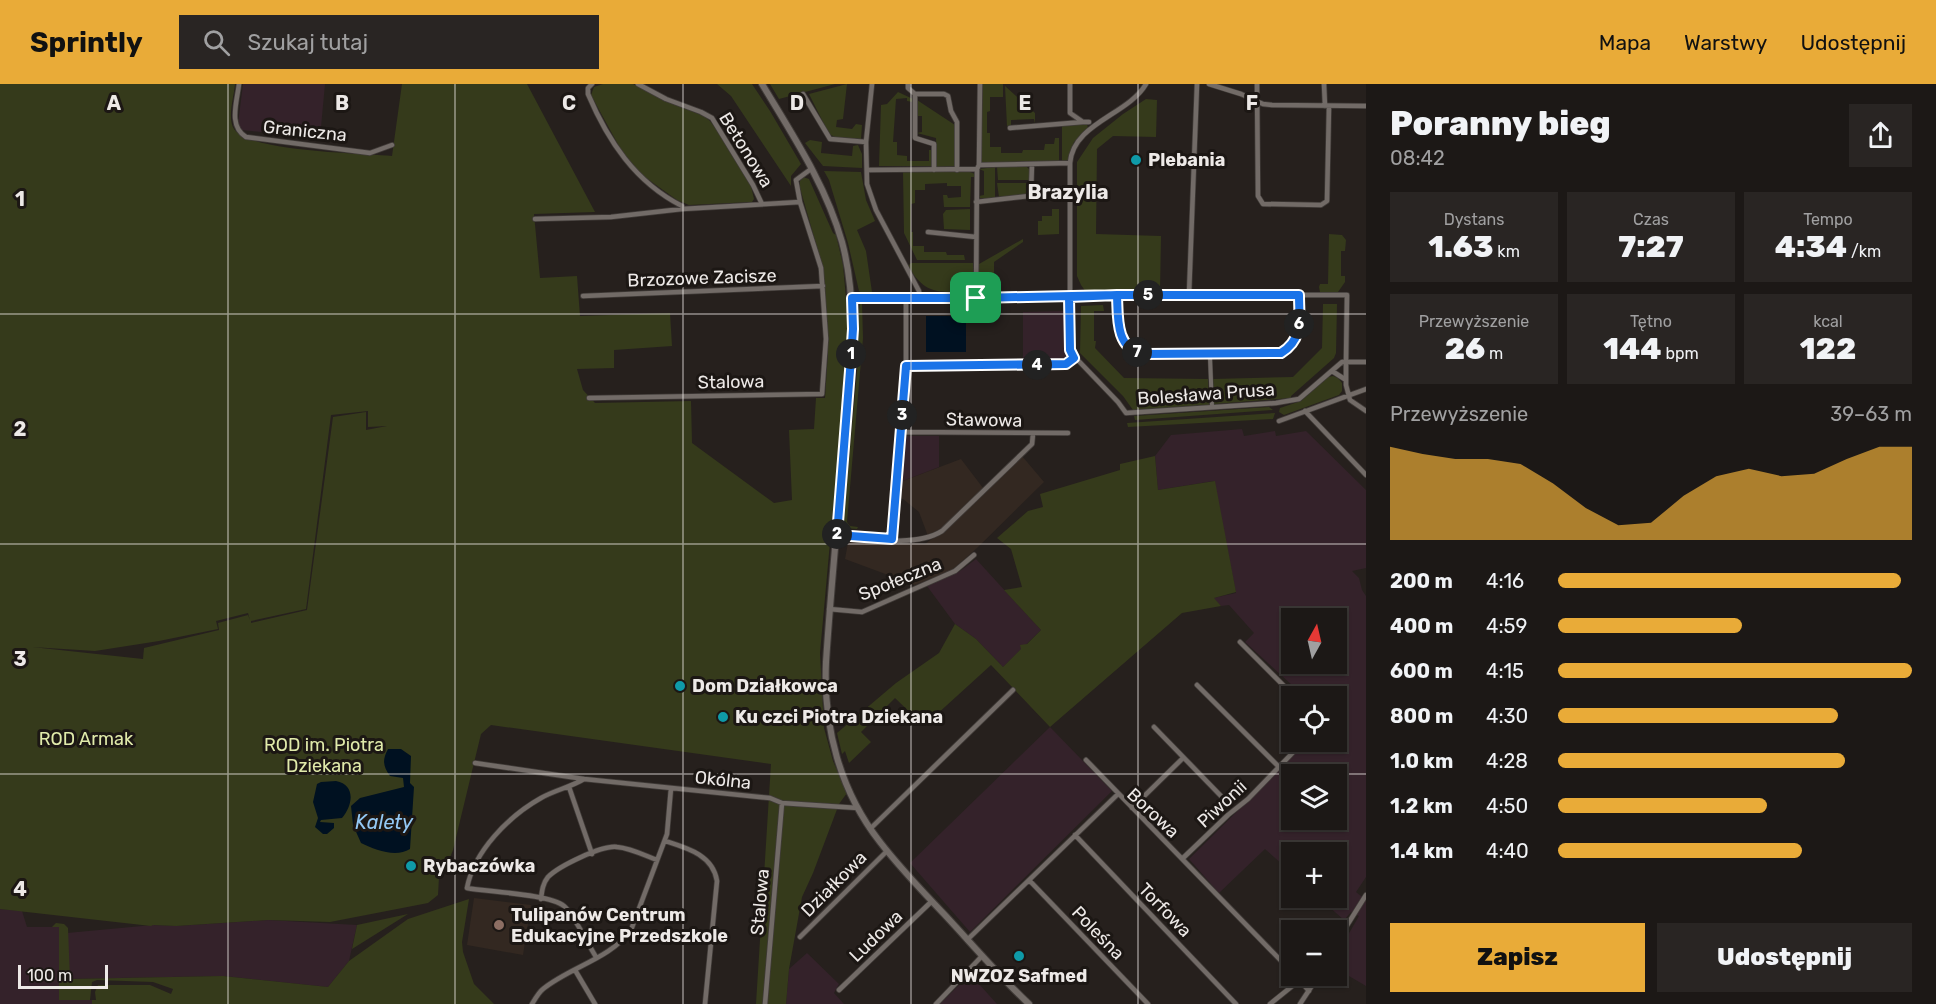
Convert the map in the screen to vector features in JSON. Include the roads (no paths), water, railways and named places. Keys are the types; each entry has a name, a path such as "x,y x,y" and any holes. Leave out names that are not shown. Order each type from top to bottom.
{"street":[{"name":"Graniczna","path":"239,84 235,120 237,129 241,134 252,139 370,153 392,145"},
{"path":"592,84 588,88 588,94 619,153 640,177 682,206 682,209"},
{"name":"Betonowa","path":"638,84 666,99 712,118 745,171 762,204"},
{"path":"762,84 811,169 829,207 842,243 852,298 851,358 825,677 828,723 843,775 870,829 887,851 1029,1004"},
{"path":"872,84 866,142 867,184 870,197 919,291 919,298"},
{"path":"908,84 908,88 915,94 948,96 951,111 957,122 957,170"},
{"path":"976,298 980,84"},
{"path":"1070,84 1070,113 1083,122"},
{"path":"906,366 1060,365 1074,358 1070,350 1069,297 1072,151 1082,137 1138,95 1146,84"},
{"path":"1189,295 1197,84"},
{"path":"1209,84 1272,105 1366,106"},
{"path":"1257,84 1258,196 1263,204 1321,205 1327,201 1327,106 1324,84"},
{"path":"803,94 830,139 866,142"},
{"path":"915,94 915,138 934,144 934,170"},
{"path":"1010,128 1089,122"},
{"path":"867,170 957,170 1070,163"},
{"path":"976,202 1029,196 1032,164"},
{"path":"811,169 796,180 800,202 821,268 823,286"},
{"path":"666,211 669,198"},
{"path":"535,219 611,217 682,209 800,202"},
{"path":"928,232 976,237"},
{"name":"Brzozowe Zacisze","path":"583,296 823,286"},
{"name":"Stalowa","path":"589,398 822,394 825,342 823,286"},
{"path":"1117,295 1118,332 1137,353 1255,354 1281,353 1295,340 1299,321 1299,295"},
{"path":"852,298 1347,295 1346,380 1350,400 1366,411"},
{"path":"892,539 906,366 906,298"},
{"path":"1210,357 1212,408"},
{"name":"Bolesława Prusa","path":"1074,358 1126,413 1276,403 1299,399 1342,362 1346,362"},
{"path":"1346,362 1366,362"},
{"path":"1332,371 1346,380"},
{"path":"1279,421 1366,389"},
{"path":"1305,411 1366,475"},
{"name":"Stawowa","path":"900,432 1068,433"},
{"path":"837,535 922,540 942,531 1032,444 1033,434"},
{"name":"Społeczna","path":"829,609 862,612 954,572 974,555"},
{"path":"1240,642 1284,686"},
{"path":"1197,685 1278,767"},
{"path":"870,829 1013,690"},
{"path":"1154,727 1221,796"},
{"name":"Piwonii","path":"1182,859 1248,799 1293,752"},
{"path":"1132,808 1182,758"},
{"path":"1086,760 1118,794"},
{"name":"Okólna","path":"475,763 584,780 770,798 783,803 858,808"},
{"name":"Okólna","path":"541,899 467,888 472,869 483,852 510,822 542,797 584,780"},
{"path":"568,787 592,854"},
{"path":"532,1004 543,989 624,940 631,930 665,841 671,788"},
{"name":"Borowa","path":"968,940 1118,794 1281,961"},
{"name":"Stalowa","path":"765,1004 783,803"},
{"name":"Torfowa","path":"1075,835 1236,1004"},
{"path":"665,841 699,854 709,862 716,874 705,1004"},
{"path":"596,957 565,906 541,899 542,887 546,879 558,868 609,847 616,846 657,860"},
{"name":"Działkowa","path":"800,937 887,851"},
{"name":"Poleśna","path":"1029,880 1148,1004"},
{"path":"1347,925 1366,895"},
{"name":"Ludowa","path":"839,990 932,901"},
{"path":"936,1004 982,956"},
{"path":"575,970 595,1004"},
{"path":"1270,1004 1292,986"},
{"name":"Borowa","path":"1304,986 1309,991"},
{"path":"1300,1004 1312,986"}],"water":[{"path":"926,316 966,316 966,352 926,352"},
{"name":"Kalety","path":"388,749 401,749 411,756 410,783 414,787 410,849 398,853 379,850 361,843 353,825 351,806 360,798 404,787 403,778 390,776 386,769 384,760"},
{"path":"336,781 342,783 350,791 349,807 342,818 321,820 320,822 334,823 334,828 327,834 323,834 315,827 318,818 313,802 317,784"}],"place":[{"name":"Plebania","path":"1136,160"},
{"name":"Dom Działkowca","path":"680,686"},
{"name":"Ku czci Piotra Dziekana","path":"723,717"},
{"name":"Rybaczówka","path":"411,866"},
{"name":"Tulipanów Centrum Edukacyjne Przedszkole","path":"499,925"},
{"name":"NWZOZ Safmed","path":"1019,956"}],"district":[{"name":"Brazylia","path":"1068,192"}],"park label":[{"name":"ROD Armak","path":"86,739"},
{"name":"ROD im. Piotra Dziekana","path":"324,755"}]}
